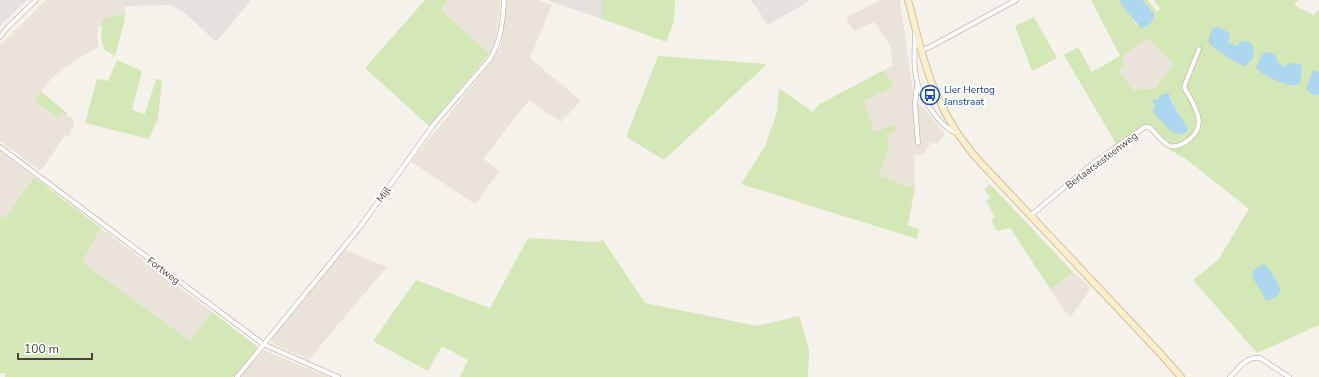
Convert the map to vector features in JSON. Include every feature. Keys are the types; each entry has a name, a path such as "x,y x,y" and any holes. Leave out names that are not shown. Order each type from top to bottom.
{"street":[{"path":"0,37 8,27 36,0"},
{"name":"Mijl","path":"237,377 356,231 434,124 489,60 498,41 504,0"},
{"path":"908,0 934,89 946,114 958,133 981,163 1159,352 1180,377"},
{"path":"922,50 1016,0"},
{"path":"914,23 915,76 917,84 930,108 940,121 954,132 958,133"},
{"name":"Berlaarsesteenweg","path":"1030,216 1092,164 1146,127 1149,127 1167,145 1171,147 1180,146 1188,141 1198,130 1200,118 1184,87 1199,49"},
{"path":"917,84 915,104 918,143"},
{"name":"Fortweg","path":"0,147 263,344 338,377"},
{"path":"1230,377 1248,360 1255,357 1260,358 1289,377"}],"shaded area":[{"path":"0,0 27,0 0,26"},
{"path":"46,0 125,0 125,13 102,19 103,26 98,27 98,47 65,67 51,79 41,92 67,113 66,115 75,120 70,132 71,133 68,137 65,135 41,171 0,141 0,45"},
{"path":"125,0 251,0 216,42 185,13 171,5 125,6"},
{"path":"447,0 501,0 495,42 489,54 441,10"},
{"path":"507,0 538,0 552,5 530,58 581,101 561,122 529,100 483,159 500,171 475,204 411,162 492,61 499,50 504,28"},
{"path":"547,0 602,0 602,19"},
{"path":"751,0 811,0 768,25"},
{"path":"879,0 900,0 914,100 920,104 945,134 937,144 932,142 922,155 915,155 915,187 907,186 879,176 863,101 892,87 884,70 893,65 888,41 874,22 854,31 846,18"},
{"path":"1148,38 1174,64 1154,88 1132,90 1118,70 1125,65 1120,56"},
{"path":"0,151 34,177 4,219 0,216"},
{"path":"101,228 212,312 190,341 82,262"},
{"path":"345,250 387,267 309,360 274,344 270,340"},
{"path":"1073,272 1091,288 1070,318 1051,290"},
{"path":"263,350 329,377 241,377"}],"green space":[{"path":"425,0 447,0 441,10 489,54 429,126 365,68"},
{"path":"602,0 675,0 674,22 666,42 602,19"},
{"path":"1091,0 1119,0 1136,24 1145,27 1152,22 1154,14 1143,0 1148,0 1157,12 1160,9 1154,0 1299,0 1294,5 1313,15 1319,10 1319,325 1257,353 1193,280 1218,260 1249,209 1186,159 1170,150 1150,129 1146,128 1118,147 1064,55 1078,47 1092,72 1120,56","holes":["1148,38 1174,64 1155,88 1133,90 1118,70 1125,65 1121,56","1162,95 1170,96 1173,105 1186,126 1187,130 1184,133 1178,134 1153,112 1152,110 1156,101"]},
{"path":"125,13 124,23 115,56 104,49 101,36 102,19"},
{"path":"1034,17 1057,58 1032,71 1015,26"},
{"path":"658,56 767,64 664,160 626,137"},
{"path":"117,60 142,71 132,110 145,114 156,79 162,80 158,118 149,139 85,123 97,79 108,81"},
{"path":"884,70 893,87 863,101 874,131 879,131 894,124 896,131 886,136 890,143 879,176 907,186 915,187 908,225 919,229 917,239 741,184 765,146 777,112 779,88 813,112 818,105"},
{"path":"41,92 67,113 66,115 61,112 59,118 35,101"},
{"path":"34,177 101,228 82,262 190,341 212,312 258,347 233,377 5,377 5,373 0,373 0,216 4,219"},
{"path":"990,184 1073,272 1051,290 1010,228 997,231 991,220 995,218 986,201 990,197 984,189"},
{"path":"528,238 596,242 603,240 645,303 757,326 799,316 809,349 808,377 460,377 468,360 442,346 428,371 373,341 416,280 490,308"}],"water":[{"path":"1119,0 1143,0 1154,14 1152,21 1149,25 1141,28"},
{"path":"1219,27 1229,33 1230,36 1228,41 1236,46 1242,41 1251,43 1254,53 1249,63 1243,66 1209,43 1211,31 1213,28"},
{"path":"1266,52 1274,55 1277,62 1285,67 1289,63 1299,64 1302,67 1302,75 1299,83 1295,85 1287,84 1274,80 1259,71 1256,68 1261,56"},
{"path":"1313,70 1316,72 1319,71 1319,95 1311,93 1306,88"},
{"path":"1168,93 1171,101 1187,127 1187,132 1179,134 1174,133 1152,111 1155,104 1152,101 1154,99 1157,100 1161,95"},
{"path":"1263,264 1271,272 1281,291 1277,296 1270,300 1266,300 1254,280 1252,273"}],"place":[{"name":"Lier Hertog Janstraat","path":"930,95"}]}
